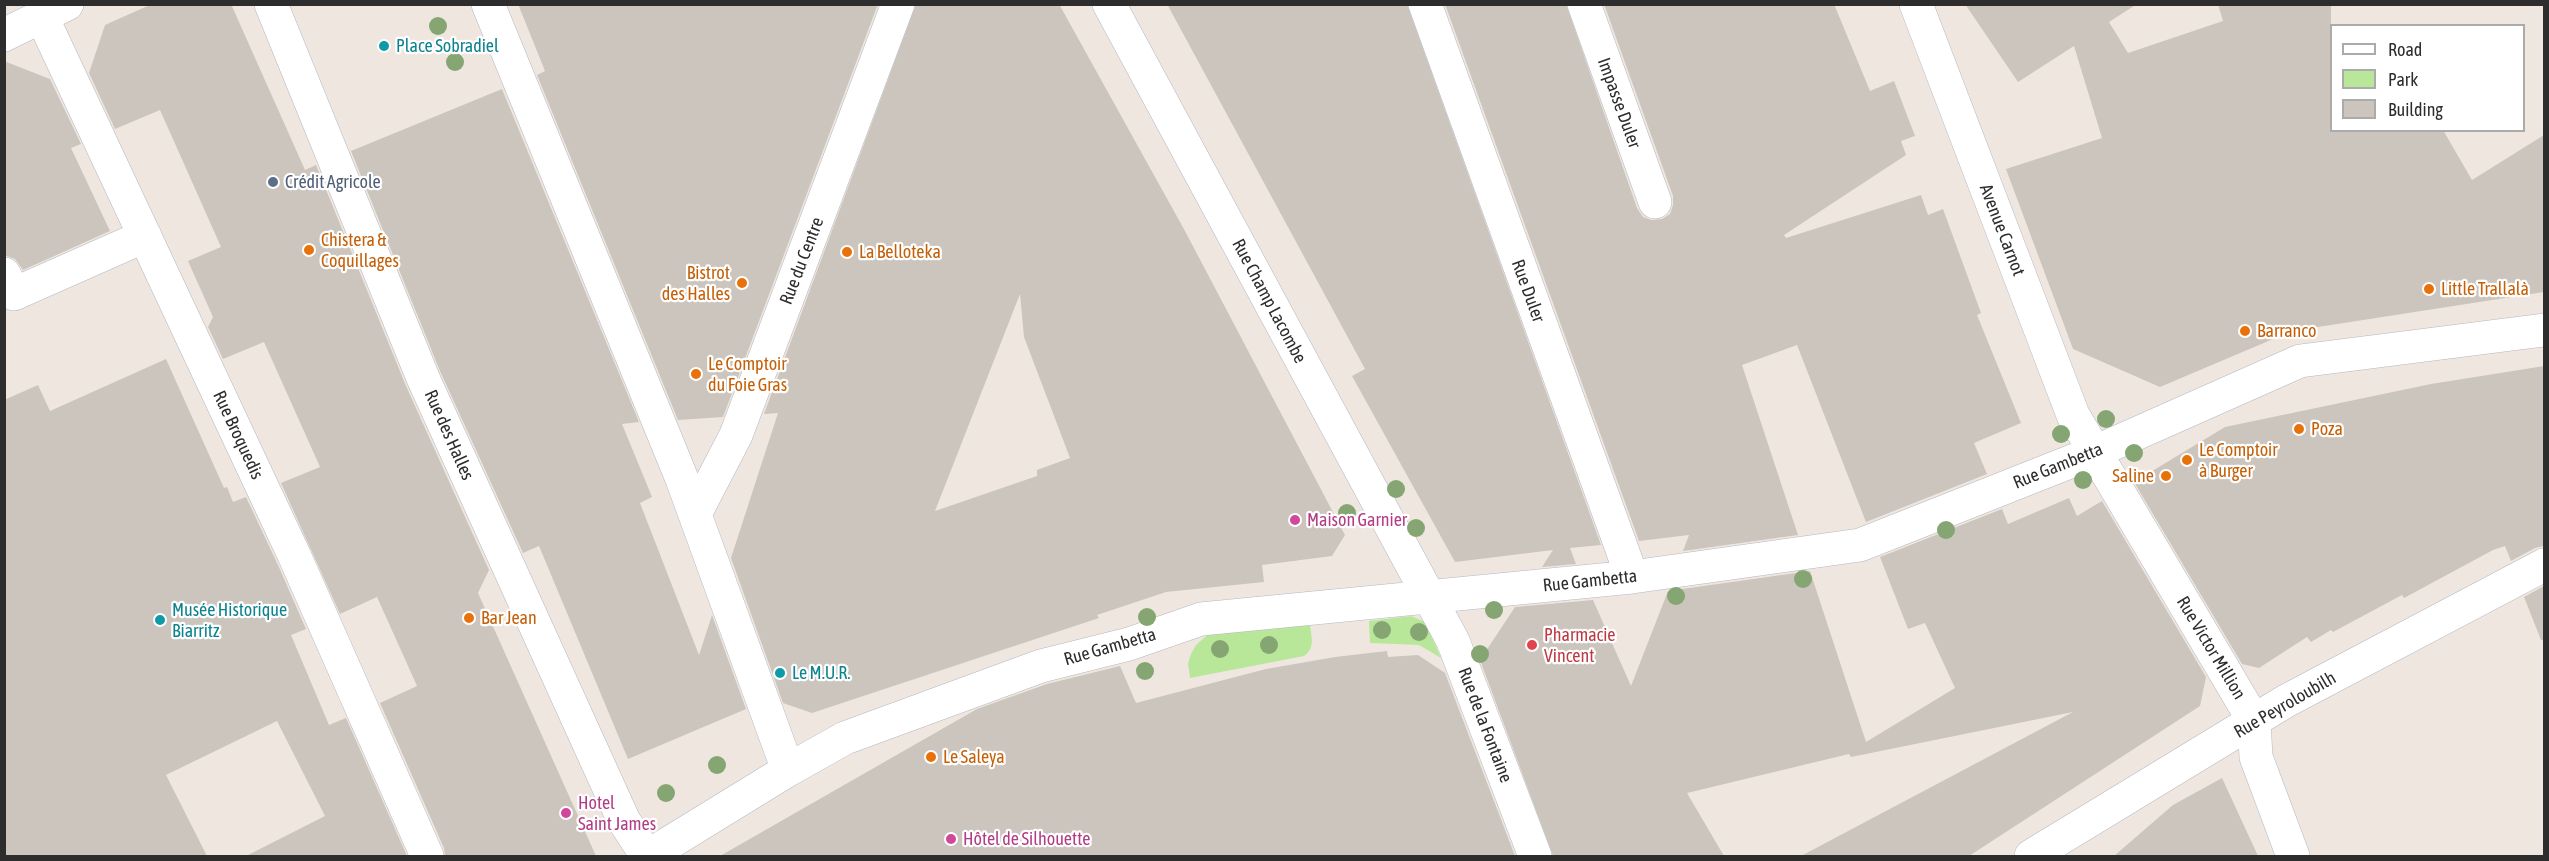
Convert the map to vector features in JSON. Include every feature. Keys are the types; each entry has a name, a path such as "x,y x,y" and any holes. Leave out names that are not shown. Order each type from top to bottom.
{"street":[{"name":"Rue des Halles","path":"271,4 423,378 624,821 647,856"},
{"path":"488,4 695,514 788,770"},
{"name":"Rue du Centre","path":"695,514 736,435 898,4"},
{"name":"Rue Champ Lacombe","path":"1109,4 1430,597"},
{"name":"Rue Duler","path":"1425,4 1632,577"},
{"name":"Impasse Duler","path":"1584,4 1655,202"},
{"name":"Avenue Carnot","path":"1916,4 2073,415 2095,452"},
{"path":"4,35 54,11"},
{"name":"Rue Broquedis","path":"54,11 145,236 295,558 427,856"},
{"path":"4,274 14,294 145,236"},
{"name":"Rue Gambetta","path":"647,856 845,738 1041,666 1129,644 1201,619 1632,577 1860,545 2095,452 2300,361 2544,330"},
{"name":"Rue Victor Million","path":"2095,452 2254,721 2256,757 2293,856"},
{"name":"Rue Peyroloubilh","path":"2031,856 2286,701 2544,565"},
{"name":"Rue de la Fontaine","path":"1430,597 1454,641 1535,856"}],"green space":[{"path":"1411,616 1425,622 1441,658 1419,645 1370,643 1369,621"},
{"path":"1310,624 1311,646 1304,656 1190,678 1188,663 1191,654 1196,645 1211,632"}],"building":[{"path":"152,4 231,4 305,170 316,165 406,386 489,570 478,593 596,856 445,856 444,848 380,703 417,686 377,597 340,614 281,483 320,467 264,342 223,359 208,327 213,317 188,261 221,247 160,110 115,129 89,73 105,25"},
{"path":"518,4 878,4 723,417 678,420 537,75 545,71"},
{"path":"916,4 1059,4 1185,231 1345,535 1332,556 1262,565 1264,582 1166,592 1097,615 1099,618 812,713 783,703 731,558 778,413 764,414","holes":["1020,294 1024,337 1070,458 1037,470 1037,476 935,511"]},
{"path":"1167,4 1407,4 1601,545 1570,548 1576,564 1542,567 1553,550 1455,562 1352,376 1365,369"},
{"path":"1445,4 1566,4 1637,208 1643,217 1652,220 1662,219 1670,214 1673,196 1604,4 1834,4 1870,91 1894,81 1915,136 1901,141 1906,155 1784,235 1786,238 1921,195 1928,215 1943,209 1981,313 1977,315 2021,423 1974,443 1987,474 1866,522 1797,345 1742,365 1798,535 1683,551 1689,535 1639,541"},
{"path":"1965,4 2137,4 2109,22 2128,53 2223,21 2218,4 2331,4 2330,132 2444,132 2472,180 2544,135 2544,292 2292,331 2160,387 2073,349 2006,169 2102,138 2074,46 2018,82"},
{"path":"4,61 50,79 81,144 71,148 110,231 23,270 15,259 4,255"},
{"path":"502,89 639,422 622,424 652,497 640,503 699,655 712,615 746,709 628,759 539,546 523,553 440,371 351,151"},
{"path":"166,359 224,488 227,487 233,502 246,497 278,565 306,629 291,635 329,725 346,718 407,856 246,856 325,816 277,721 166,775 207,856 4,856 4,400 38,385 50,411"},
{"path":"2544,366 2544,546 2535,548 2511,561 2505,546 2493,550 2404,598 2402,595 2333,632 2331,630 2311,642 2307,637 2259,668 2242,664 2134,482 2225,427 2431,384"},
{"path":"2069,498 2077,516 2102,501 2206,677 2200,706 1969,856 1801,856 2073,712 1851,757 1849,754 1687,793 1724,856 1553,856 1480,660 1515,607 1593,600 1631,686 1668,591 1810,571 1866,742 1955,688 1925,623 1908,629 1880,557 2002,509 2008,524"},
{"path":"2544,586 2544,640 2541,640 2524,597"},
{"path":"1387,651 1388,657 1418,655 1445,673 1515,856 720,856 977,709 1047,684 1120,666 1136,703 1266,669"},
{"path":"2222,778 2258,856 2114,856 2173,805"}],"place":[{"name":"Place Sobradiel","path":"384,46"},
{"name":"Crédit Agricole","path":"273,182"},
{"name":"Chistera & Coquillages","path":"309,250"},
{"name":"La Belloteka","path":"847,252"},
{"name":"Bistrot des Halles","path":"742,283"},
{"name":"Little Trallalà","path":"2429,289"},
{"name":"Barranco","path":"2245,331"},
{"name":"Le Comptoir du Foie Gras","path":"696,374"},
{"name":"Poza","path":"2299,429"},
{"name":"Le Comptoir à Burger","path":"2187,460"},
{"name":"Saline","path":"2166,476"},
{"name":"Maison Garnier","path":"1295,520"},
{"name":"Bar Jean","path":"469,618"},
{"name":"Musée Historique Biarritz","path":"160,620"},
{"name":"Pharmacie Vincent","path":"1532,645"},
{"name":"Le M.U.R.","path":"780,673"},
{"name":"Le Saleya","path":"931,757"},
{"name":"Hotel Saint James","path":"566,813"},
{"name":"Hôtel de Silhouette","path":"951,839"}]}
